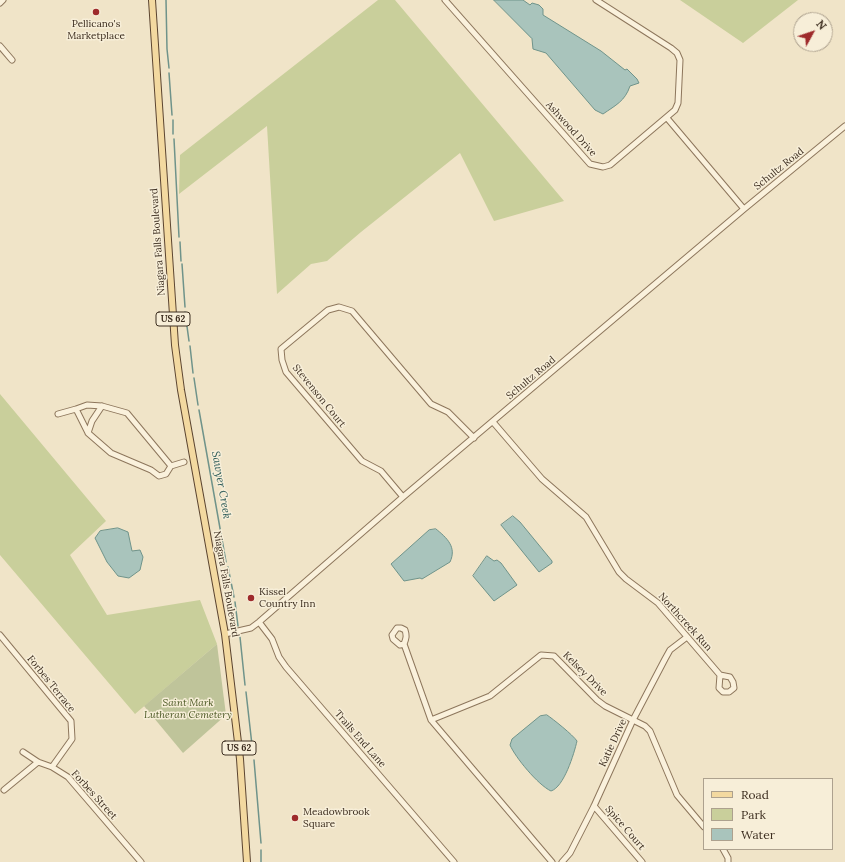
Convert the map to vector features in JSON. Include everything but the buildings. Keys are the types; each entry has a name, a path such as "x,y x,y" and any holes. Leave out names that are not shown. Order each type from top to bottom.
{"main road":[{"name":"Niagara Falls Boulevard","path":"152,0 175,345 182,397 225,634 239,751 247,862"}],"street":[{"name":"Ashwood Drive","path":"445,0 590,164 603,166 610,165 676,110 678,103 680,60 677,53 665,44 596,0"},
{"path":"0,46 12,60"},
{"path":"667,118 744,209"},
{"name":"Schultz Road","path":"225,634 251,628 259,622 744,209 845,126"},
{"name":"Stevenson Court","path":"403,498 381,471 362,461 286,372 282,360 281,349 304,329 328,310 339,307 352,311 432,404 448,412 474,438"},
{"path":"58,414 87,405 102,406 126,413 171,466"},
{"path":"88,433 92,421 102,406"},
{"path":"76,409 88,433 111,453 151,470 160,476 166,474 171,466 184,462"},
{"name":"Northcreek Run","path":"493,422 542,479 586,517 619,572 658,604 720,675"},
{"name":"Trails End Lane","path":"259,622 272,639 279,657 286,667 454,862"},
{"name":"Forbes Terrace","path":"0,635 71,721 72,739 52,767"},
{"name":"Katie Drive","path":"562,862 570,853 594,806 633,720 670,650 687,637"},
{"path":"404,644 431,720 552,862"},
{"name":"Kelsey Drive","path":"431,720 490,696 541,656 554,656 596,700 645,726 650,731 677,795 703,826"},
{"name":"Forbes Street","path":"23,752 38,762 52,767 68,777 141,862"},
{"path":"4,790 38,762"},
{"name":"Spice Court","path":"594,806 642,862"},
{"path":"724,850 728,858 728,862"}],"green space":[{"path":"378,0 395,0 564,201 494,221 460,153 327,261 311,264 277,294 267,126 179,194 180,155"},
{"path":"680,0 798,0 743,43"},
{"path":"0,394 106,521 70,555 107,615 200,600 217,644 135,714 0,555"},
{"name":"Saint Mark Lutheran Cemetery","path":"217,644 226,715 183,753 144,706"}],"water":[{"path":"494,0 523,0 530,5 532,3 539,5 543,9 543,15 601,51 625,70 627,69 639,83 630,86 623,99 603,114 595,110 546,53 533,49 532,39"},
{"path":"513,516 520,522 552,561 552,563 539,572 501,525"},
{"path":"118,528 128,532 132,551 140,550 143,557 140,570 129,578 118,576 107,562 95,538 100,531"},
{"path":"436,529 447,539 452,547 452,557 450,562 422,579 420,578 404,581 391,564 429,530"},
{"path":"487,556 494,561 497,560 501,563 517,585 494,601 473,576"},
{"path":"547,715 577,741 564,777 556,788 551,791 540,783 528,770 510,745 512,739 540,716"}],"waterway":[{"name":"Sawyer Creek","path":"166,0 169,68"},
{"name":"Sawyer Creek","path":"169,73 172,115"},
{"name":"Sawyer Creek","path":"173,120 173,134"},
{"name":"Sawyer Creek","path":"174,139 179,237"},
{"name":"Sawyer Creek","path":"180,242 181,261"},
{"name":"Sawyer Creek","path":"182,264 185,307"},
{"name":"Sawyer Creek","path":"185,312 189,341"},
{"name":"Sawyer Creek","path":"190,346 193,373"},
{"name":"Sawyer Creek","path":"194,378 198,405"},
{"name":"Sawyer Creek","path":"199,410 226,562"},
{"name":"Sawyer Creek","path":"228,567 234,597"},
{"name":"Sawyer Creek","path":"235,602 238,626"},
{"name":"Sawyer Creek","path":"240,637 245,685"},
{"name":"Sawyer Creek","path":"246,692 253,754"},
{"name":"Sawyer Creek","path":"254,760 261,843"},
{"name":"Sawyer Creek","path":"261,850 261,862"}],"place":[{"name":"Pellicano's Marketplace","path":"96,12"},
{"name":"Kissel Country Inn","path":"251,598"},
{"name":"Meadowbrook Square","path":"295,818"}]}
